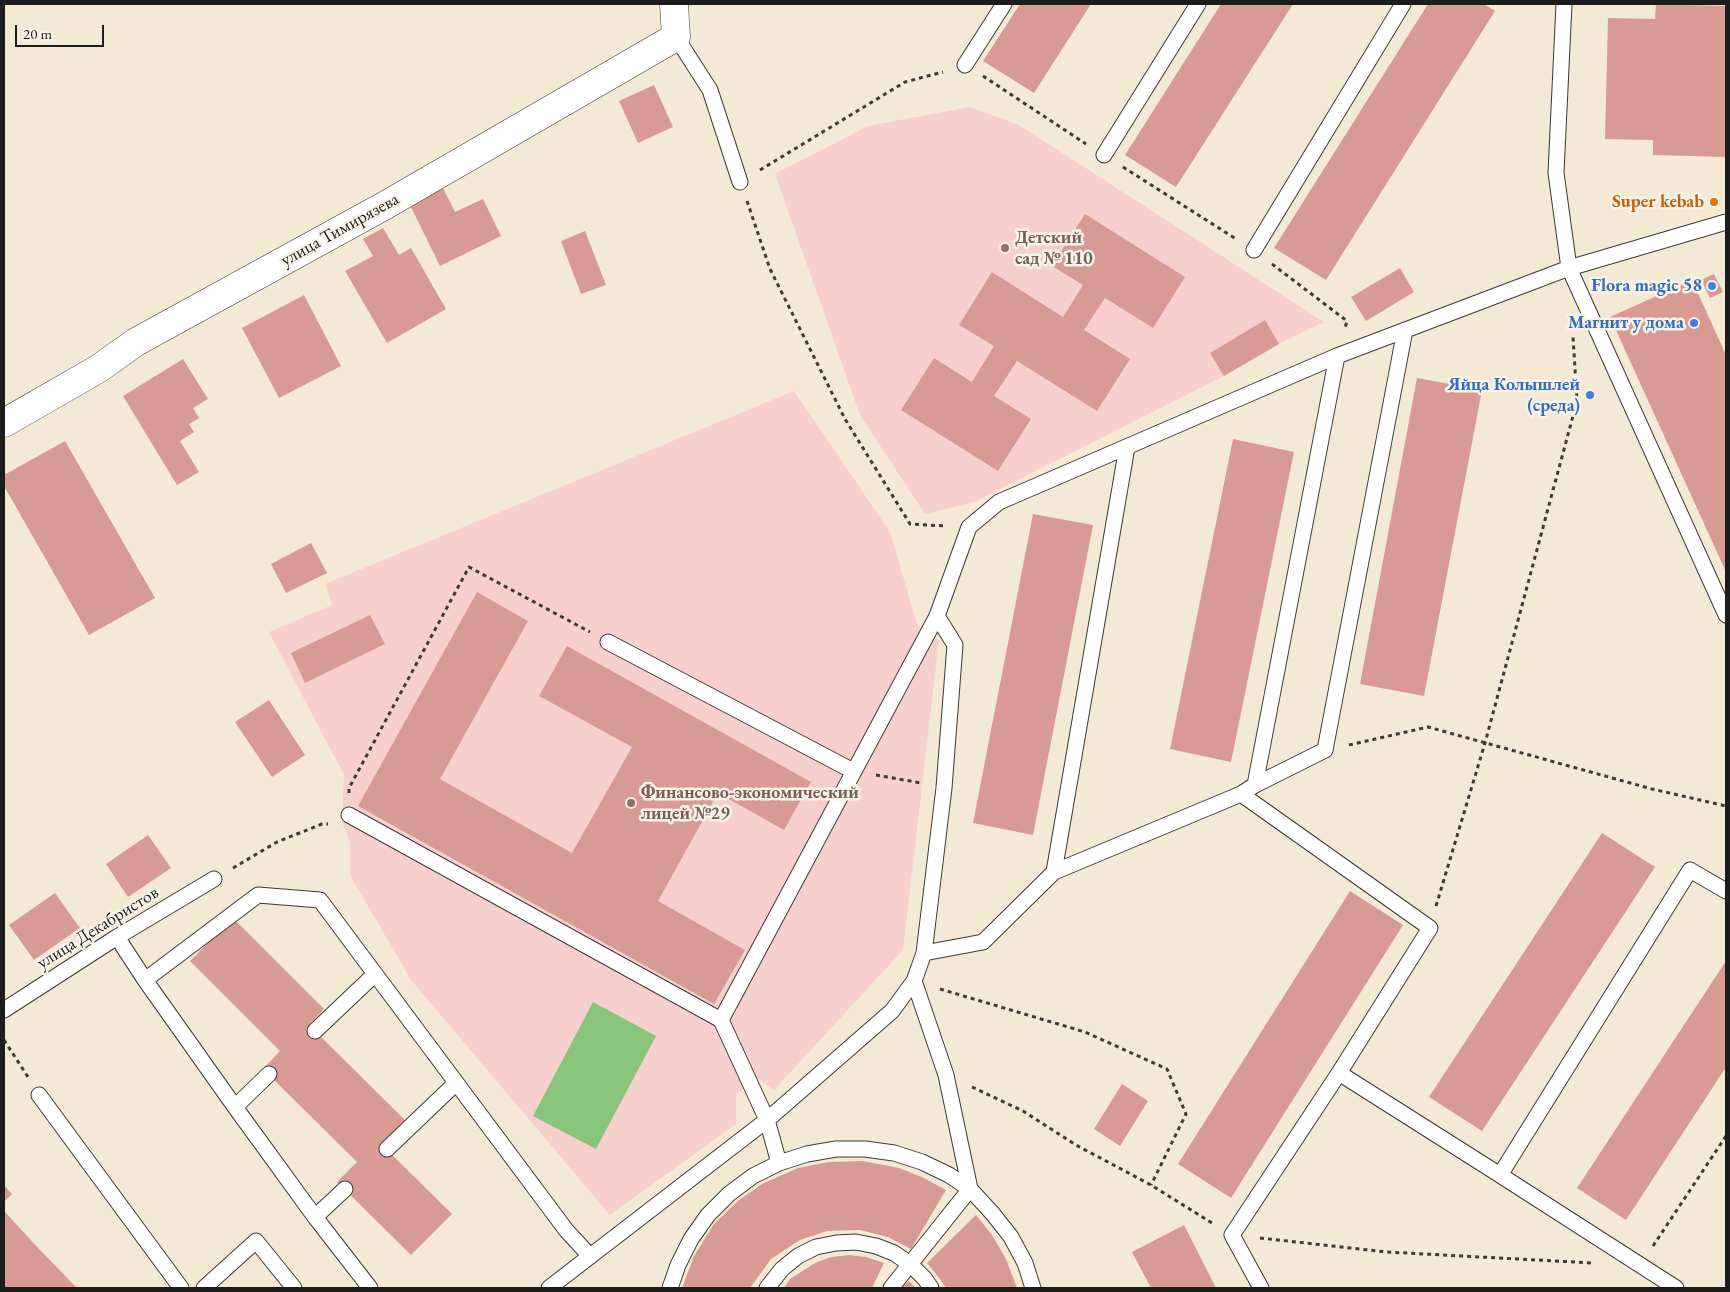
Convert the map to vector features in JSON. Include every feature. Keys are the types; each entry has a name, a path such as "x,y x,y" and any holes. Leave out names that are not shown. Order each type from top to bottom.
{"street":[{"path":"674,4 676,37"},
{"name":"улица Тимирязева","path":"4,422 98,369 136,342 384,206 676,37"}],"lane":[{"path":"966,65 1004,4"},
{"path":"1104,155 1198,4"},
{"path":"1254,250 1402,4"},
{"path":"1564,4 1556,174 1569,268 1726,615"},
{"path":"676,37 710,90 740,182"},
{"path":"721,1020 937,616 969,527 999,502 1337,356 1569,268 1726,222"},
{"path":"924,953 983,942 1054,872 1241,794 1325,750 1406,330"},
{"path":"1255,785 1337,356"},
{"path":"1054,872 1127,447"},
{"path":"550,1288 766,1120 892,1011 914,982 924,953 944,788 955,645 937,616"},
{"path":"608,642 853,771"},
{"path":"1241,794 1430,928 1339,1073 1232,1235 1261,1288"},
{"path":"350,815 721,1020 766,1120 778,1163"},
{"path":"1500,1175 1690,870 1726,891"},
{"name":"улица Декабристов","path":"4,1010 118,937 214,879"},
{"path":"145,980 258,895 320,900 374,975 566,1230 590,1256"},
{"path":"118,937 145,980 235,1107 315,1217 370,1288"},
{"path":"314,1031 374,975"},
{"path":"914,982 946,1075 970,1190"},
{"path":"1339,1073 1676,1288"},
{"path":"235,1107 269,1074"},
{"path":"386,1149 456,1084"},
{"path":"39,1095 180,1288"},
{"path":"670,1288 678,1265 691,1239 708,1215 729,1194 753,1176 778,1163 807,1154 836,1149 865,1149 894,1154 922,1162 949,1176 970,1190 994,1214 1011,1237 1024,1263 1033,1288"},
{"path":"315,1217 344,1189"},
{"path":"891,1288 970,1190"},
{"path":"204,1288 256,1241 294,1288"},
{"path":"767,1288 782,1269 798,1256 816,1248 836,1243 856,1242 876,1246 894,1253 910,1264 931,1288"}],"path":[{"path":"966,65 906,82 740,182 770,269 827,384 845,419 910,524 969,527"},
{"path":"1254,250 1347,321 1337,356"},
{"path":"1430,928 1485,743 1578,401 1573,335"},
{"path":"214,879 277,842 322,824 342,822 350,815 350,788 469,567 608,642"},
{"path":"1325,750 1428,727 1652,789 1726,806"},
{"path":"853,771 944,788"},
{"path":"914,982 1085,1032 1167,1069 1186,1114 1151,1185"},
{"path":"4,1040 39,1095"},
{"path":"946,1075 1023,1111 1076,1145 1151,1185 1232,1235 1387,1252 1640,1266 1726,1136"}],"shaded area":[{"name":"Детский сад № 110","path":"970,107 1019,125 1324,322 1279,344 1224,376 974,502 925,514 860,415 775,174 868,126"},
{"name":"Финансово-экономический лицей №29","path":"794,391 890,532 917,624 939,640 903,950 774,1090 758,1079 736,1094 736,1124 610,1215 411,980 350,875 350,842 342,822 344,775 269,632 332,605 325,584"}],"green space":[{"path":"593,1002 656,1036 596,1149 533,1116"}],"building":[{"path":"1020,4 1091,4 1034,93 983,61"},
{"path":"1221,4 1293,4 1176,187 1125,155"},
{"path":"1428,4 1484,4 1495,11 1326,280 1274,248"},
{"path":"1656,4 1726,6 1726,157 1653,155 1653,140 1605,139 1608,18 1655,19"},
{"path":"654,85 673,127 638,143 619,101"},
{"path":"442,186 455,212 483,199 501,236 440,266 409,203"},
{"path":"1085,214 1185,277 1153,328 1105,298 1084,330 1130,359 1097,411 1017,361 994,396 1031,419 998,471 901,410 934,358 972,382 994,346 959,325 992,272 1063,317 1083,285 1052,266"},
{"path":"383,228 399,255 411,248 446,309 387,343 345,271 373,256 363,239"},
{"path":"585,231 606,285 581,294 561,241"},
{"path":"1400,268 1414,292 1366,321 1351,297"},
{"name":"Flora magic 58","path":"1714,274 1723,292 1710,298 1701,280"},
{"path":"1692,280 1726,355 1726,572 1610,317"},
{"path":"304,295 341,366 279,398 242,328"},
{"path":"1265,320 1279,344 1224,376 1210,353"},
{"path":"183,359 208,399 193,408 199,418 189,424 194,432 180,441 199,472 177,485 123,396"},
{"path":"1417,378 1482,390 1424,696 1360,684"},
{"path":"1233,439 1294,452 1231,762 1170,749"},
{"path":"65,441 155,598 89,635 4,486 4,475"},
{"path":"1033,514 1093,525 1033,835 973,823"},
{"path":"311,543 327,573 286,593 271,564"},
{"path":"477,592 528,621 440,779 572,853 632,747 539,696 567,646 811,782 784,830 718,793 658,901 745,950 714,1004 358,806"},
{"path":"370,615 385,644 305,683 291,653"},
{"path":"269,700 305,755 272,777 235,722"},
{"path":"1602,833 1655,867 1482,1131 1429,1097"},
{"path":"148,835 171,868 128,897 106,864"},
{"path":"1350,891 1403,925 1231,1198 1178,1164"},
{"path":"55,893 80,928 34,960 9,925"},
{"path":"233,918 324,1009 309,1025 405,1120 381,1144 452,1214 411,1255 337,1182 357,1162 263,1069 280,1051 190,961"},
{"path":"1726,961 1726,1067 1626,1220 1577,1188"},
{"path":"1122,1084 1148,1101 1120,1146 1094,1129"},
{"path":"863,1161 899,1168 922,1177 946,1190 911,1249 888,1237 860,1230 827,1231 800,1240 771,1259 750,1288 682,1288 694,1256 714,1224 739,1200 762,1184 798,1168 829,1162"},
{"path":"4,1185 12,1194 4,1202"},
{"path":"4,1211 41,1251 77,1288 4,1288"},
{"path":"976,1215 992,1235 1006,1259 1017,1288 946,1288 927,1263"},
{"path":"1184,1225 1216,1288 1151,1288 1132,1252"},
{"path":"849,1255 866,1257 884,1263 872,1288 784,1288 790,1279 815,1263 831,1257"},
{"path":"909,1281 916,1288 901,1288"}],"place":[{"name":"Super kebab","path":"1714,202"},
{"name":"Детский сад № 110","path":"1005,248"},
{"name":"Flora magic 58","path":"1712,286"},
{"name":"Магнит у дома","path":"1694,323"},
{"name":"Яйца Колышлей (среда)","path":"1590,395"},
{"name":"Финансово-экономический лицей №29","path":"631,803"}]}
